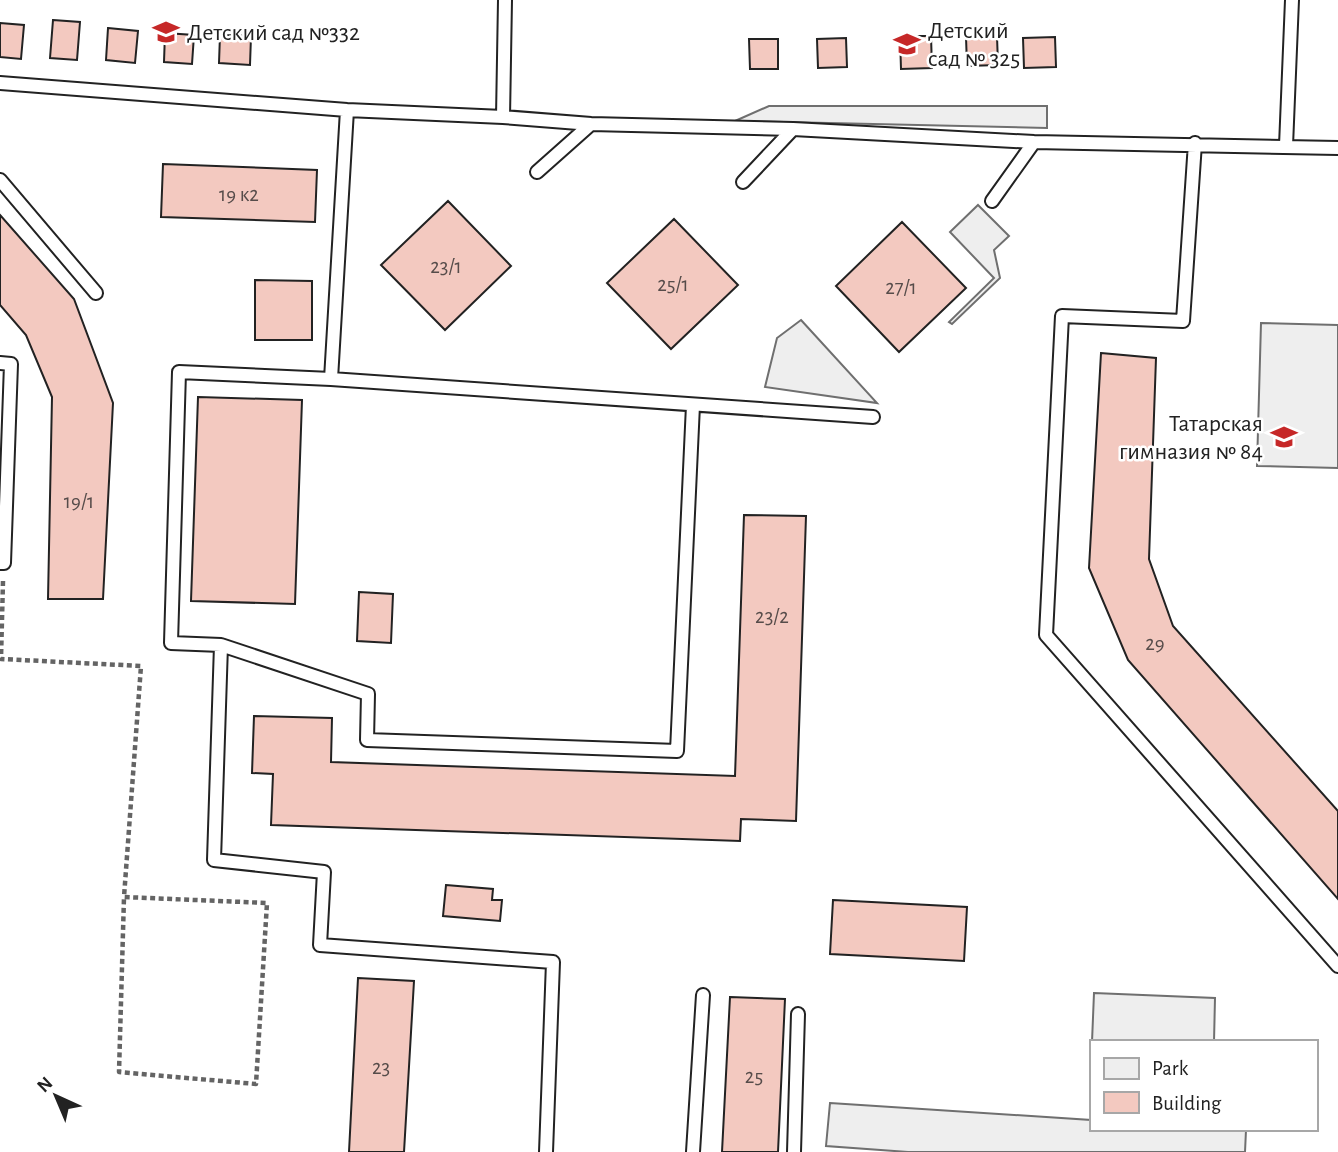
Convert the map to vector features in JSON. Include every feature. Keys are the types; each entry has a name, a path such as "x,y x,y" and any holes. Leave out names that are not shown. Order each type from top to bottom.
{"lane":[{"path":"503,117 505,0"},
{"path":"1286,146 1292,0"},
{"path":"0,83 347,110 591,124 793,129 1034,142 1338,148"},
{"path":"331,379 347,110"},
{"path":"537,172 591,124"},
{"path":"743,182 793,129"},
{"path":"992,201 1034,142"},
{"path":"1195,144 1183,321 1062,316 1046,635 1338,966"},
{"path":"0,180 96,293"},
{"path":"0,363 11,363 2,563"},
{"path":"693,405 677,751 367,740 368,694 220,645 171,643 179,372 331,379 693,405 873,418"},
{"path":"220,645 214,860 324,872 320,945 553,962 546,1152"},
{"path":"693,1152 703,995"},
{"path":"794,1152 798,1014"}],"path":[{"path":"2,563 1,659 141,666 124,897 118,1072 256,1084 267,903 124,897"}],"green space":[{"path":"769,106 1047,106 1047,128 735,121"},
{"path":"978,205 1009,236 994,250 1000,278 952,324 949,322 994,278 950,232"},
{"path":"801,320 877,403 765,387 777,338"},
{"path":"1261,323 1338,325 1338,468 1257,466"},
{"path":"1094,993 1215,998 1214,1040 1092,1040"},
{"path":"830,1103 1090,1120 1090,1131 1246,1131 1245,1152 908,1152 826,1146"}],"building":[{"path":"53,20 80,22 77,60 50,58"},
{"path":"0,23 24,25 21,59 0,57"},
{"path":"108,28 138,31 135,63 106,60"},
{"path":"165,33 194,35 192,64 164,62"},
{"path":"220,35 251,36 250,65 219,63"},
{"path":"900,36 931,36 932,68 901,69"},
{"path":"997,36 998,65 967,66 966,37"},
{"path":"1055,37 1056,67 1024,68 1023,38"},
{"path":"846,38 847,67 818,68 817,39"},
{"path":"749,39 778,39 778,69 750,69"},
{"path":"163,164 317,170 315,222 161,217"},
{"path":"448,201 511,266 445,330 381,265"},
{"path":"0,215 74,299 113,403 103,599 48,599 52,397 26,335 0,305"},
{"path":"674,219 738,285 671,349 607,283"},
{"path":"902,222 966,288 899,352 836,286"},
{"path":"255,280 312,281 312,340 255,340"},
{"path":"1101,353 1156,358 1149,559 1173,626 1338,811 1338,899 1128,660 1089,568"},
{"path":"198,397 302,400 295,604 191,601"},
{"path":"744,515 806,516 796,821 741,819 740,841 271,825 273,774 252,773 254,716 332,718 331,762 735,776"},
{"path":"359,592 393,594 391,643 357,641"},
{"path":"446,885 493,889 492,900 502,900 500,921 443,916"},
{"path":"833,900 967,907 964,961 830,954"},
{"path":"358,978 414,981 404,1152 349,1152"},
{"path":"730,997 785,999 778,1152 722,1152"}],"place":[{"name":"Детский сад №332","path":"166,32"},
{"name":"Детский сад № 325","path":"907,44"},
{"name":"Татарская гимназия № 84","path":"1284,437"}]}
